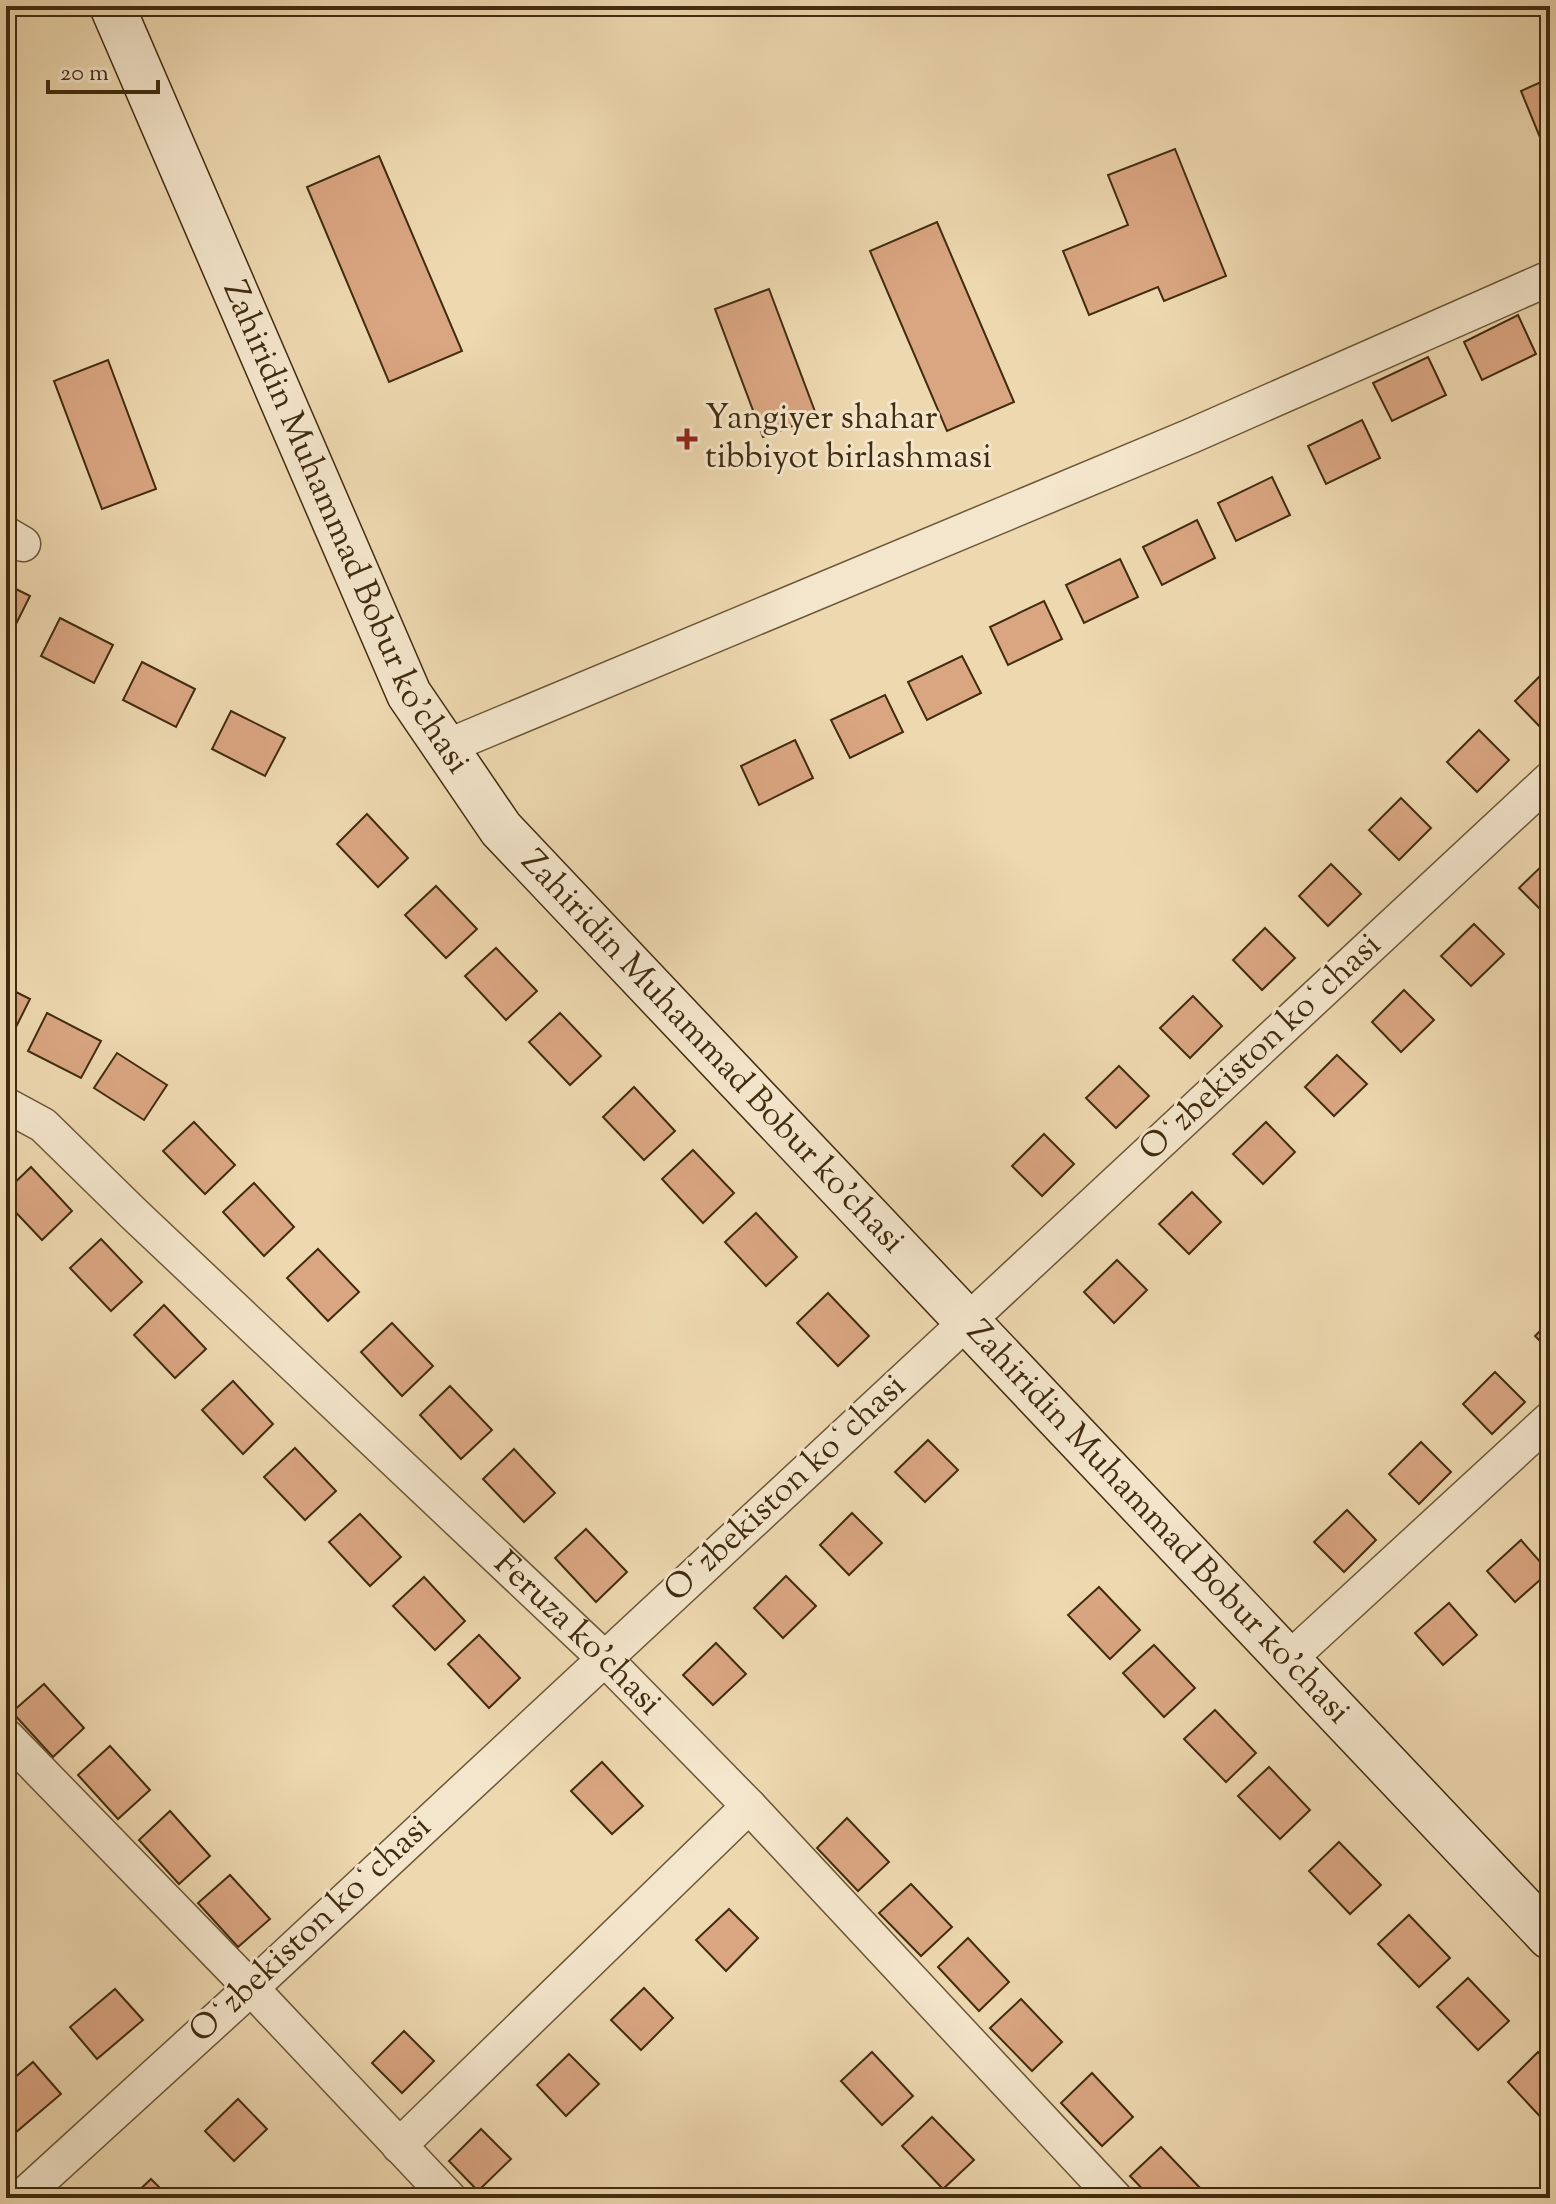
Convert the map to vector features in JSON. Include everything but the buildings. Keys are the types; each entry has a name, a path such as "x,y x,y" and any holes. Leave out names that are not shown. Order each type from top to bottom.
{"street":[{"name":"Zahiridin Muhammad Bobur ko'chasi","path":"112,6 409,694 501,829 1550,1937"},
{"path":"446,747 1191,436 1550,278"},
{"name":"Oʻzbekiston koʻchasi","path":"21,2198 251,1988 1550,779"},
{"name":"Feruza ko'chasi","path":"6,1105 43,1125 604,1658 749,1806 1115,2198"},
{"path":"1288,1660 1550,1419"},
{"path":"6,1736 251,1988 449,2198"},
{"path":"399,2146 749,1806"}],"place":[{"name":"Yangiyer shahar tibbiyot birlashmasi","path":"687,439"}]}
